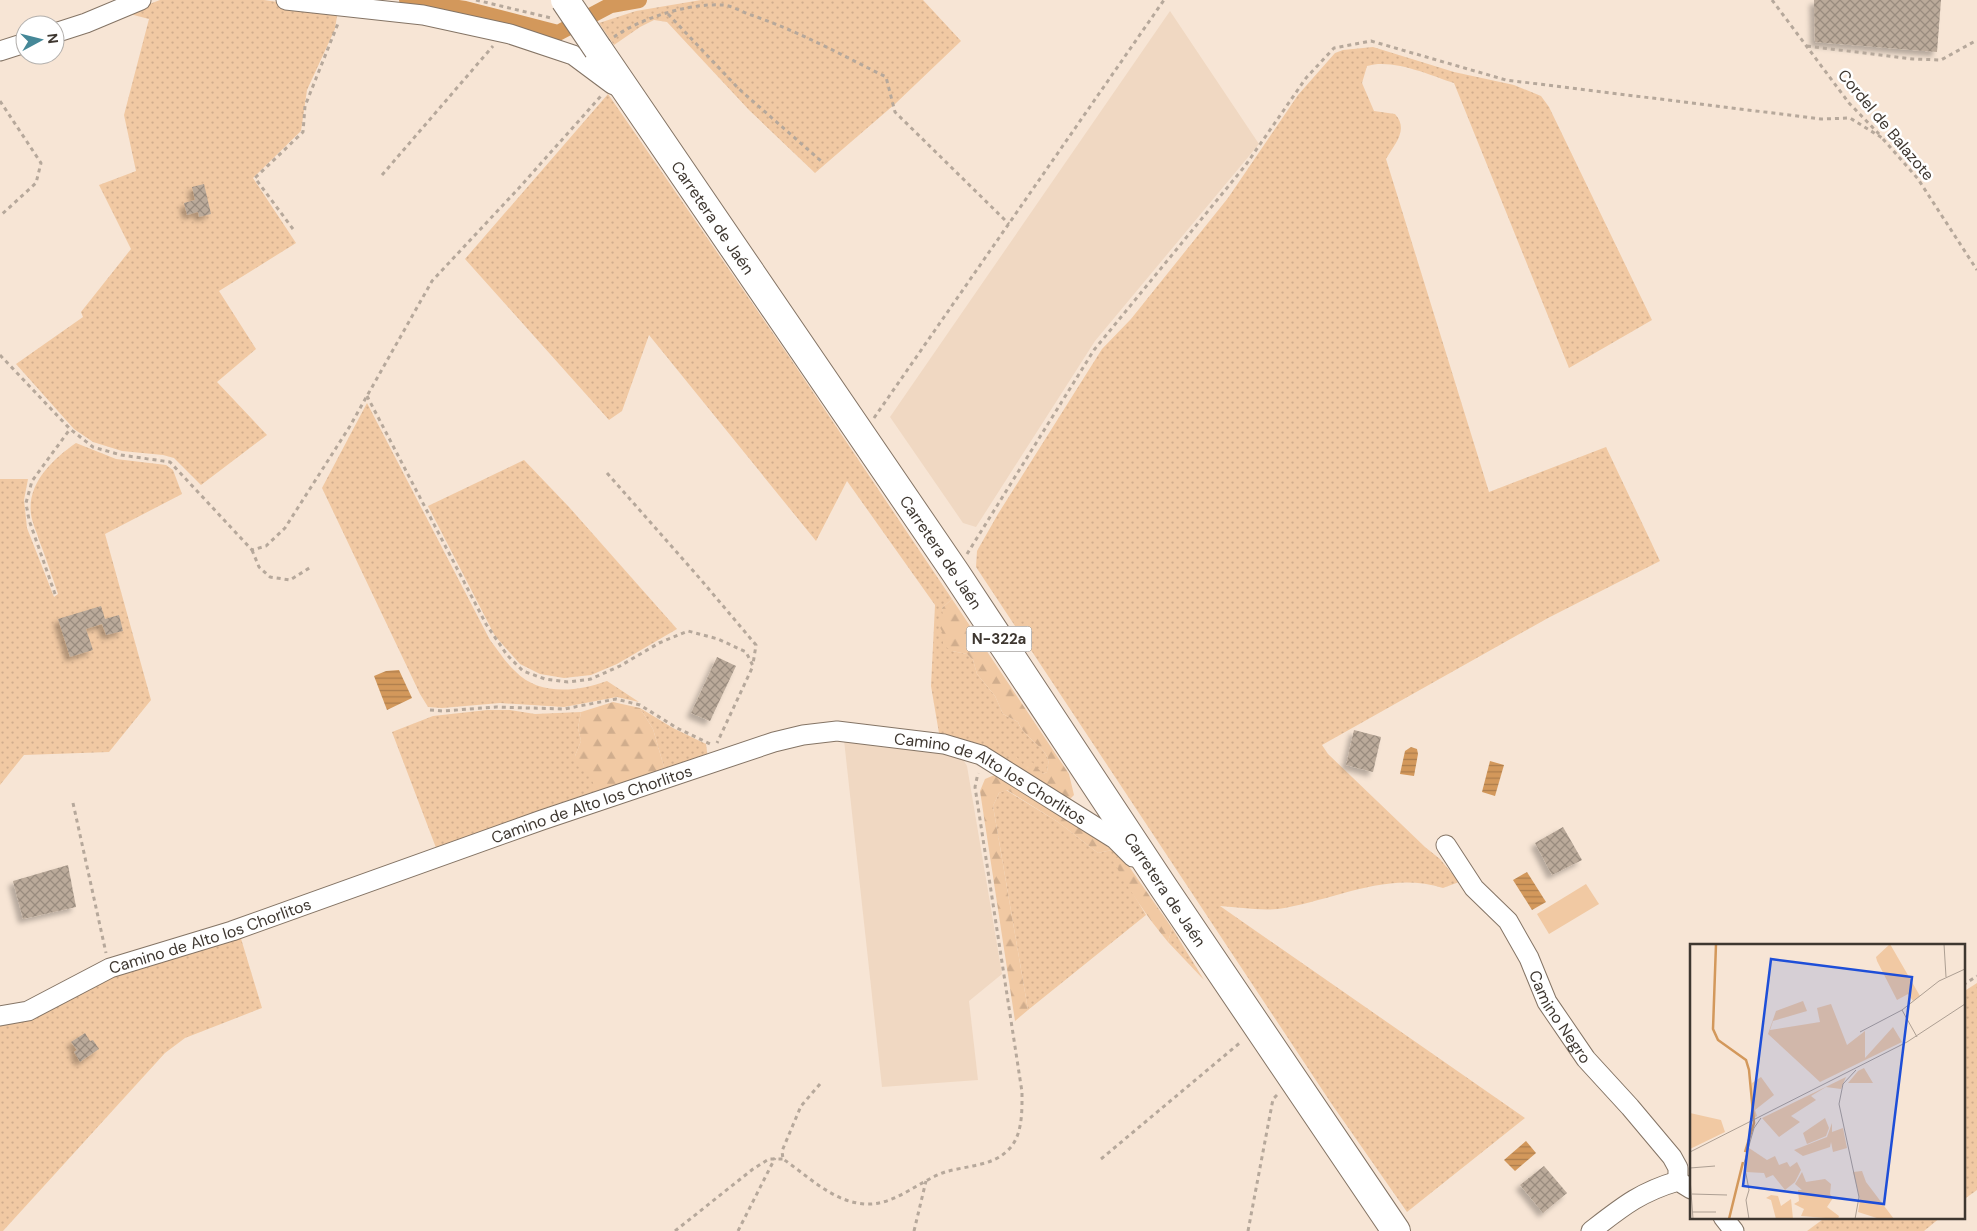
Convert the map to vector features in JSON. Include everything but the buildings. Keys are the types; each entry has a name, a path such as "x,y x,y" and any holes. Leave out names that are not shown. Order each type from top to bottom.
{"highway":[{"name":"Carretera de Jaén","path":"559,9 598,49 618,86 956,572 1164,888 1396,1231"}],"street":[{"path":"65,30 141,0"},
{"path":"286,0 423,15 504,32 573,55 618,86"},
{"path":"0,51 15,46"},
{"name":"Camino de Alto los Chorlitos","path":"0,1016 28,1011 110,968 232,931 542,820 774,742 803,735 837,731 944,744 981,755 1115,839 1164,888"},
{"name":"Camino Negro","path":"1446,845 1474,888 1508,921 1523,945 1547,1002 1586,1059 1672,1157 1684,1185"},
{"path":"1591,1231 1629,1201 1658,1187 1684,1185"},
{"path":"1724,1218 1734,1231"}],"path":[{"path":"476,0 559,9"},
{"path":"862,435 1164,0"},
{"name":"Cordel de Balazote","path":"1772,0 1849,103 1918,179 1977,270"},
{"path":"598,49 620,33 642,22 684,7 724,5 763,19 818,43 886,78 896,112 1009,224"},
{"path":"293,229 255,178 303,132 306,106 345,7"},
{"path":"668,14 739,88 821,161"},
{"path":"382,175 504,32"},
{"path":"1806,46 1913,59 1941,60 1977,40"},
{"path":"956,572 1094,350 1245,166 1306,78 1334,48 1371,41 1506,80 1821,119 1850,118 1884,140"},
{"path":"252,550 266,546 285,528 367,396 432,281 618,86"},
{"path":"0,101 41,163 36,183 0,216"},
{"path":"0,355 70,429 93,447 121,455 170,462 252,550 259,567 270,577 290,580 311,568"},
{"path":"367,396 486,624 507,655 523,672 545,679 568,682 591,679 620,666 659,643 688,631 718,639 746,652 753,666"},
{"path":"55,594 28,520 26,503 32,481 70,429"},
{"path":"430,710 443,711 496,707 564,709 616,699 640,705 677,728 715,746 753,666 756,645 606,473"},
{"path":"675,1231 752,1169 769,1159 783,1159 830,1192 846,1200 864,1204 882,1204 943,1173 993,1161 1007,1152 1016,1138 1022,1118 1022,1092 975,787 981,755"},
{"path":"73,802 110,968"},
{"path":"1964,984 1977,976"},
{"path":"1101,1159 1258,1027"},
{"path":"1248,1231 1273,1099 1293,1078"},
{"path":"783,1159 782,1151 801,1106 820,1084"},
{"path":"738,1231 775,1158"},
{"path":"914,1231 926,1181"}],"shaded area":[{"path":"1170,11 1259,144 1095,341 976,527 963,523 890,417"},
{"path":"399,670 412,698 387,710 374,676 386,671"},
{"path":"844,740 961,756 967,766 1002,974 969,1001 978,1080 882,1087"},
{"path":"1411,747 1417,749 1418,754 1414,776 1400,774 1405,751"},
{"path":"1490,761 1504,765 1495,796 1482,792"},
{"path":"1527,872 1546,902 1532,910 1513,880"},
{"path":"1526,1141 1536,1153 1515,1171 1504,1160"}],"green space":[{"path":"160,0 264,0 332,10 337,16 335,29 307,90 301,131 253,178 296,243 219,291 256,349 217,382 267,435 201,485 174,458 163,455 122,451 93,442 74,429 16,364 83,317 81,312 131,249 99,185 136,171 124,115 149,19 126,13"},
{"path":"701,0 923,0 961,41 895,104 815,173 749,110 667,22 654,20 614,45 599,23 636,11"},
{"path":"1373,47 1454,72 1514,85 1541,96 1549,107 1652,320 1569,368 1454,83 1411,68 1377,64 1367,66 1362,83 1374,111 1395,114 1401,126 1399,137 1386,159 1489,492 1606,447 1660,561 1548,618 1322,745 1328,754 1425,847 1440,859 1459,882 1443,888 1422,883 1381,885 1278,909 1220,906 1525,1118 1407,1212 1331,1103 976,567 977,551 998,514 1102,349 1131,319 1228,198 1298,95 1335,53 1343,50"},
{"path":"608,94 790,358 952,599 942,608 952,651 967,654 973,660 977,674 995,696 1003,714 1018,722 1025,733 1046,755 1048,761 1047,772 1043,774 1024,766 1009,767 940,739 931,686 935,605 847,481 816,541 649,335 622,411 609,420 465,259"},
{"path":"367,403 490,640 511,667 535,685 558,690 583,688 607,681 639,702 617,697 564,707 500,703 442,708 428,707 420,694 322,488"},
{"path":"76,443 116,459 166,465 173,470 182,494 105,534 151,700 109,752 24,755 0,785 0,479 28,479 24,500 27,528 54,597 58,594 32,521 31,503 37,482 43,473 59,456"},
{"path":"524,460 569,507 677,629 617,664 591,675 564,678 540,674 520,664 495,636 428,506"},
{"path":"952,599 1069,774 1074,795 1068,801 1009,767 1016,756 1024,766 1032,762 1043,774 1047,772 1048,761 1043,751 1025,733 1018,722 1003,714 995,696 977,674 973,660 967,654 952,651 943,645 943,633 937,622 943,617 942,608"},
{"path":"613,702 640,708 653,729 666,774 609,794 595,788 588,774 576,765 575,756 581,741 578,728 581,712"},
{"path":"640,708 673,728 706,744 708,759 666,774 653,729"},
{"path":"487,710 510,710 535,714 581,712 578,728 581,741 575,756 585,770 609,794 438,853 392,732 433,716"},
{"path":"997,774 1070,819 1112,850 1098,853 1058,822 1007,790 999,793 993,806 1028,1010 1015,1021 980,791 985,779"},
{"path":"1006,790 1058,822 1098,853 1112,850 1121,855 1114,862 1146,915 1028,1010 993,806 999,793"},
{"path":"1121,855 1172,928 1168,942 1139,903 1113,861"},
{"path":"1586,884 1599,904 1549,934 1537,914"},
{"path":"1172,928 1204,980 1168,942"},
{"path":"239,932 262,1008 185,1038 165,1053 3,1231 0,1231 0,1021 90,984"},
{"path":"1977,983 1977,1190 1964,1199 1964,991"},
{"path":"1825,1218 1940,1218 1924,1231 1807,1231"}],"waterway":[{"path":"407,0 465,9 558,33 611,5 639,0"}]}
